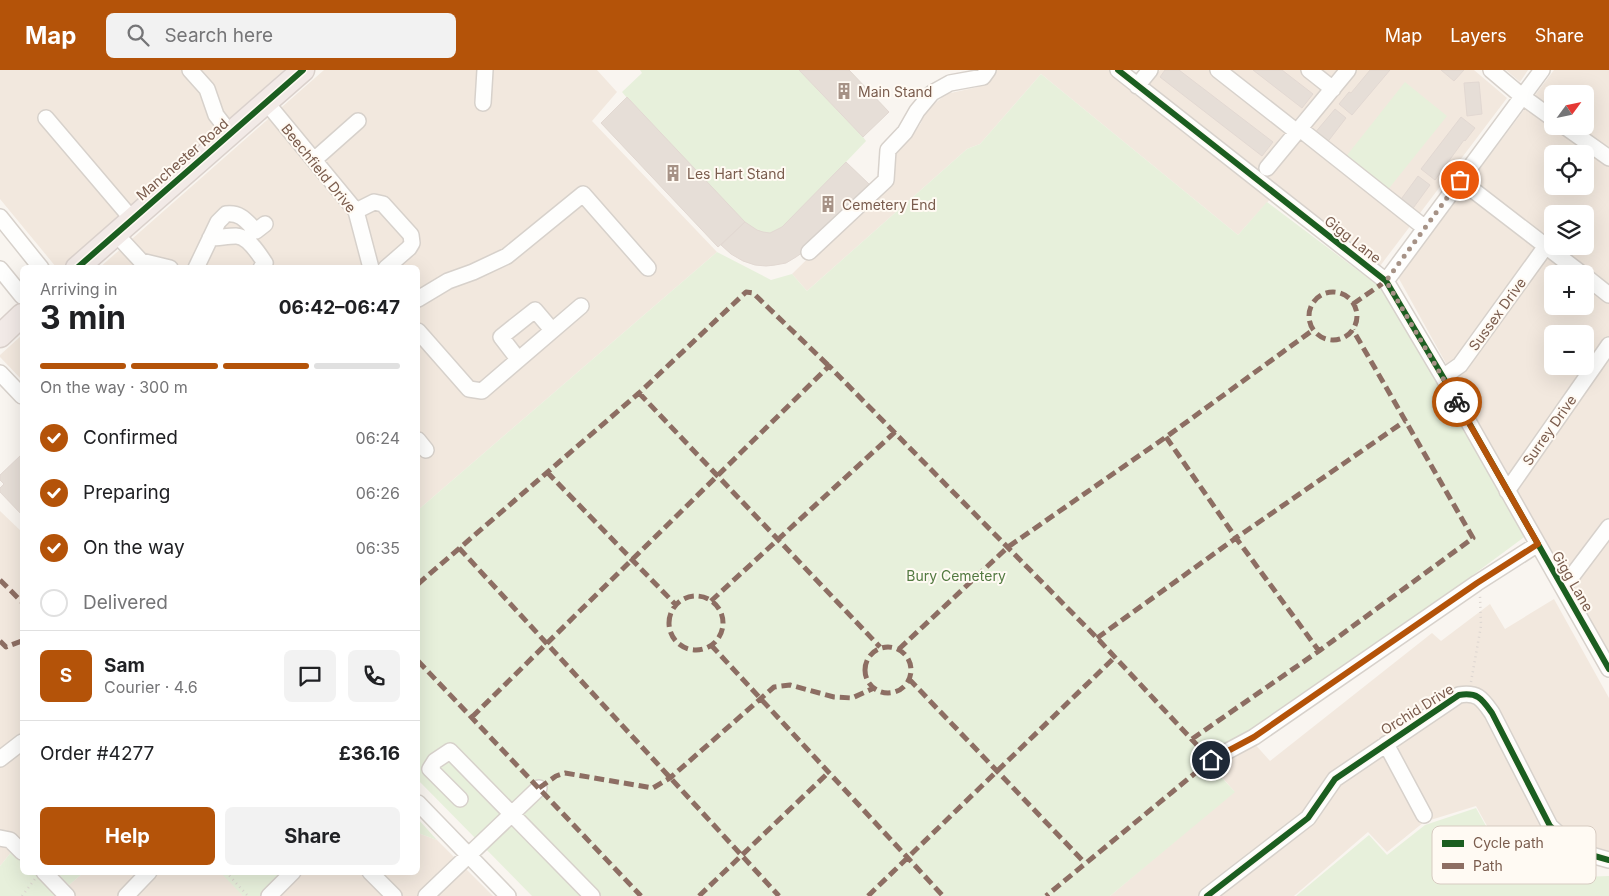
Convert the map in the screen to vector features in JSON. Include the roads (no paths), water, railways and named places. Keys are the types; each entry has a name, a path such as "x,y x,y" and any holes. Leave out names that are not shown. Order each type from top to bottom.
{"highway":[{"name":"Manchester Road","path":"80,265 303,70"},
{"path":"0,336 20,317"}],"street":[{"path":"190,70 207,88 216,115 230,133"},
{"path":"483,104 485,70"},
{"path":"809,252 886,180 888,150 905,132 917,111 932,93 950,83 983,77 988,70"},
{"name":"Gigg Lane","path":"1118,70 1386,281 1443,377 1609,669"},
{"path":"1137,86 1150,70"},
{"path":"1218,70 1425,228"},
{"path":"1309,70 1333,89"},
{"path":"1267,168 1348,70"},
{"path":"1491,70 1544,112"},
{"path":"1386,281 1542,70"},
{"name":"Beechfield Drive","path":"266,102 356,211 370,265"},
{"path":"46,118 124,227 142,261 158,265"},
{"path":"314,160 358,121"},
{"path":"1577,135 1609,158"},
{"path":"1460,180 1544,244"},
{"path":"420,299 448,281 473,272 506,256 583,194 648,268"},
{"path":"356,211 374,202 383,204 411,235 412,243 389,265"},
{"path":"197,265 218,222 226,214 244,218 256,231 265,224"},
{"path":"0,217 39,265"},
{"path":"210,238 238,236 243,238 258,252 266,263 264,265"},
{"name":"Sussex Drive","path":"1443,377 1460,365 1544,249"},
{"path":"1558,255 1570,265"},
{"path":"0,269 20,294"},
{"path":"1594,283 1609,295"},
{"path":"420,333 469,389 482,391 581,306"},
{"path":"518,359 501,338 534,310 552,330"},
{"name":"Surrey Drive","path":"1507,491 1609,345"},
{"path":"0,373 20,394"},
{"path":"1563,588 1609,527"},
{"path":"1211,760 1254,737 1477,583 1538,544"},
{"name":"Orchid Drive","path":"1208,896 1308,818 1335,779 1459,695 1469,694 1477,696 1485,702 1550,826"},
{"path":"0,759 20,744"},
{"path":"1386,744 1424,814"},
{"path":"460,799 430,769 435,761 450,751 592,896"},
{"path":"426,896 539,788"},
{"path":"420,805 508,896"},
{"path":"0,838 10,840 20,850"},
{"name":"Orchid Drive","path":"1596,856 1609,860"},
{"path":"47,875 67,896"},
{"path":"126,896 147,875"},
{"path":"269,896 290,875"},
{"path":"373,875 394,896"}],"place":[{"name":"Main Stand","path":"844,91"},
{"name":"Les Hart Stand","path":"673,173"},
{"name":"Cemetery End","path":"828,204"}],"park label":[{"name":"Bury Cemetery","path":"956,575"}]}
